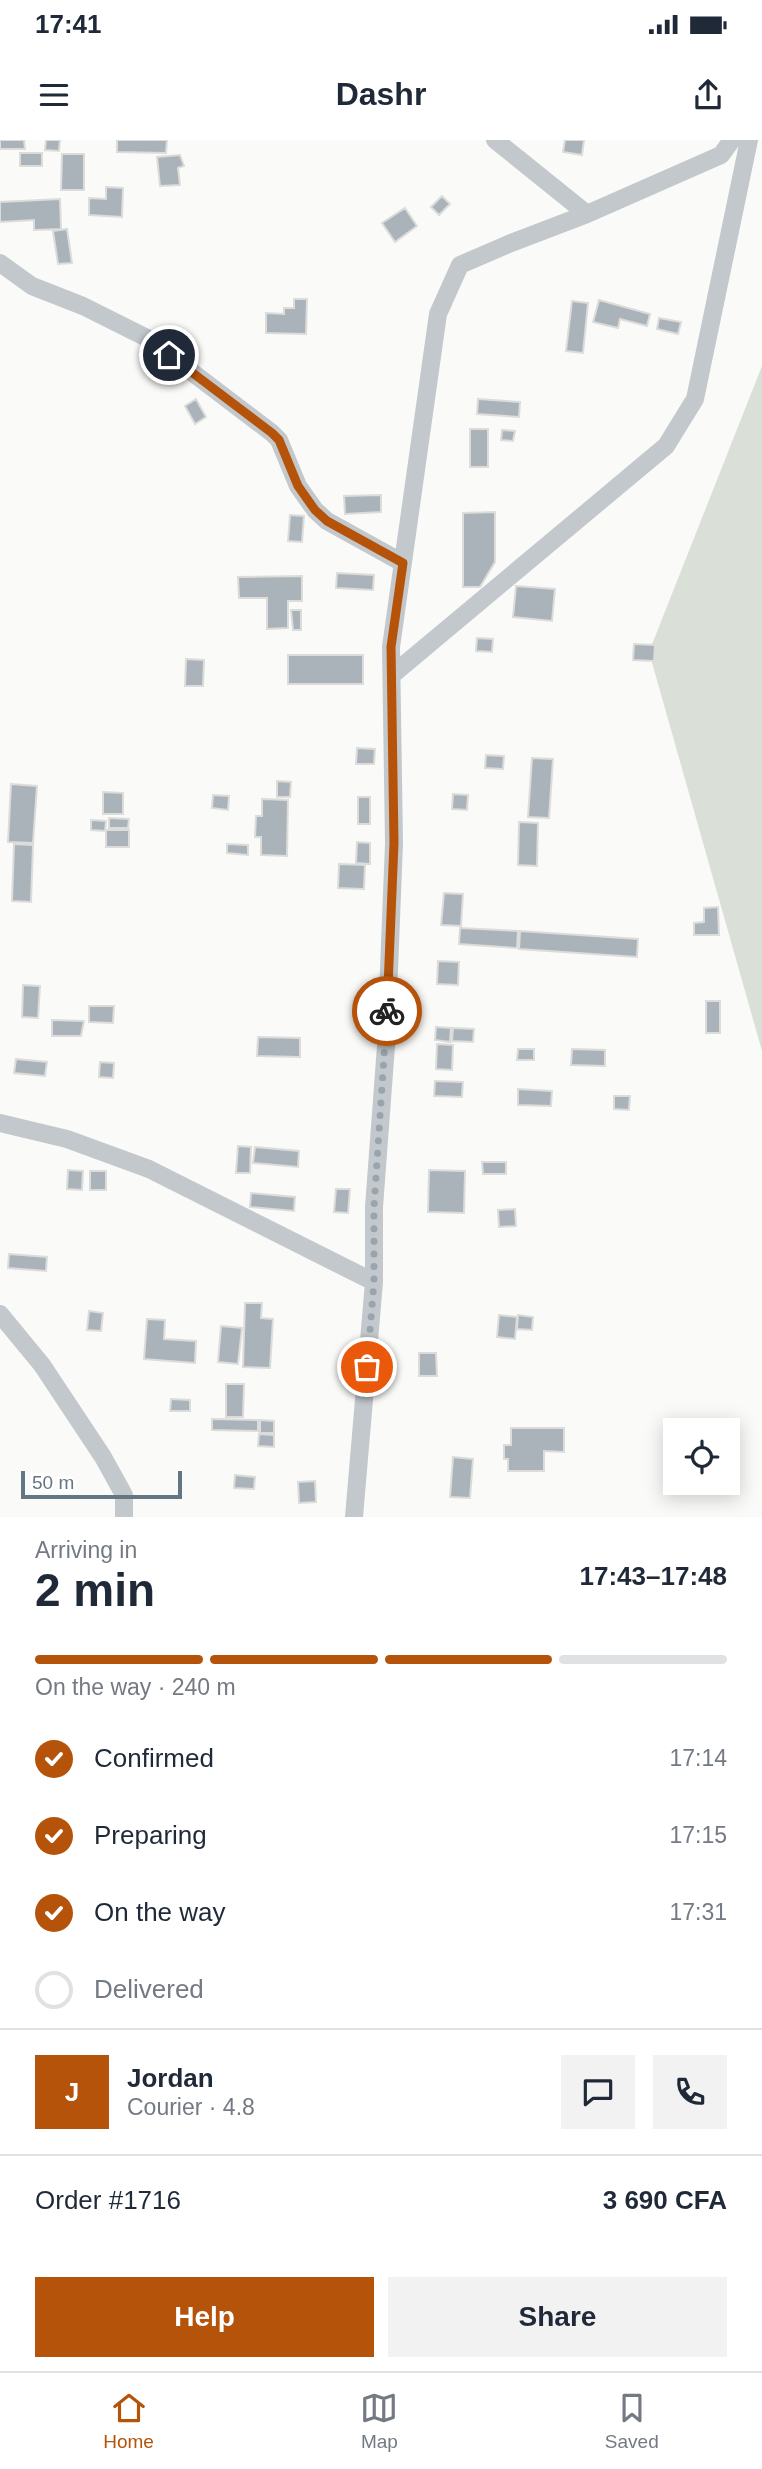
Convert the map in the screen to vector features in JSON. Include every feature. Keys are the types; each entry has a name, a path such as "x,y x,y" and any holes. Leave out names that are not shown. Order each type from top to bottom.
{"street":[{"path":"495,140 587,214"},
{"path":"354,1517 374,1282 374,1207 386,1046 394,843 391,647 438,313 460,265 587,214 721,155 732,140"},
{"path":"392,675 666,446 695,399 749,140"},
{"path":"0,263 32,286 83,306 147,338 254,418 279,440 298,486 315,510 327,521 403,563"},
{"path":"0,1123 67,1139 149,1169 374,1282"},
{"path":"0,1314 42,1365 103,1457 124,1495 124,1517"}],"shaded area":[{"path":"762,366 762,1051 649,652"}],"building":[{"path":"0,140 24,140 25,149 0,149"},
{"path":"46,140 60,140 59,151 45,150"},
{"path":"117,140 167,140 166,153 117,152"},
{"path":"565,140 584,140 582,155 563,152"},
{"path":"20,153 42,153 42,166 20,166"},
{"path":"62,154 84,154 84,190 61,190"},
{"path":"180,155 184,166 178,168 180,185 160,186 157,157"},
{"path":"106,187 123,188 122,217 89,215 89,198 106,199"},
{"path":"442,196 450,204 439,215 431,207"},
{"path":"60,199 61,229 34,230 34,220 0,222 0,202"},
{"path":"405,208 417,226 395,242 382,223"},
{"path":"67,229 72,263 58,264 53,231"},
{"path":"294,299 307,299 306,334 266,333 266,313 284,314 284,308 294,308"},
{"path":"599,300 650,314 647,326 620,319 618,328 593,322"},
{"path":"572,301 588,303 583,353 566,351"},
{"path":"659,318 681,322 678,334 657,329"},
{"path":"196,399 206,417 195,424 185,406"},
{"path":"478,399 520,402 519,417 477,414"},
{"path":"470,429 488,429 488,467 470,467"},
{"path":"502,430 515,431 513,441 501,440"},
{"path":"381,495 381,512 345,514 344,496"},
{"path":"495,512 495,562 480,587 463,587 463,513"},
{"path":"290,515 304,516 302,542 288,541"},
{"path":"337,573 374,575 373,590 336,588"},
{"path":"302,576 302,601 288,601 288,628 267,629 267,598 239,598 238,577"},
{"path":"516,586 555,589 552,621 513,617"},
{"path":"291,610 301,610 301,630 293,630"},
{"path":"477,638 493,639 492,652 476,651"},
{"path":"634,644 655,645 654,661 633,660"},
{"path":"288,655 363,655 363,684 288,684"},
{"path":"186,659 204,660 203,686 185,686"},
{"path":"357,748 375,749 374,764 356,764"},
{"path":"486,755 504,756 503,769 485,768"},
{"path":"532,758 553,759 549,818 528,817"},
{"path":"277,781 291,782 290,797 277,797"},
{"path":"11,784 37,786 33,843 8,842"},
{"path":"103,792 123,793 123,814 103,814"},
{"path":"453,794 468,795 467,810 452,809"},
{"path":"213,795 229,796 228,810 212,808"},
{"path":"358,797 370,797 370,824 358,824"},
{"path":"262,799 288,800 287,856 261,855 261,837 255,837 256,816 262,816"},
{"path":"109,818 129,819 128,828 109,828"},
{"path":"91,820 106,821 105,831 91,830"},
{"path":"519,822 538,823 537,866 518,865"},
{"path":"106,830 129,830 129,847 106,847"},
{"path":"357,842 370,843 370,864 356,863"},
{"path":"14,844 33,845 31,902 12,901"},
{"path":"227,844 248,845 248,855 227,853"},
{"path":"339,864 365,865 364,889 338,888"},
{"path":"444,893 463,894 461,926 441,925"},
{"path":"718,907 719,935 694,935 694,923 704,922 704,908"},
{"path":"460,928 518,931 517,948 459,944"},
{"path":"520,931 638,939 637,957 519,949"},
{"path":"438,961 459,962 458,985 437,984"},
{"path":"23,985 40,986 38,1018 22,1017"},
{"path":"706,1001 720,1001 720,1033 706,1033"},
{"path":"89,1006 114,1006 113,1023 89,1022"},
{"path":"52,1020 84,1021 81,1036 52,1036"},
{"path":"436,1027 451,1028 450,1042 435,1040"},
{"path":"453,1028 474,1029 473,1042 452,1041"},
{"path":"258,1037 300,1038 300,1057 257,1056"},
{"path":"437,1044 453,1045 452,1070 436,1069"},
{"path":"518,1049 534,1049 534,1060 517,1060"},
{"path":"572,1049 605,1050 605,1066 571,1065"},
{"path":"16,1059 47,1062 45,1076 14,1073"},
{"path":"100,1062 114,1063 113,1078 99,1077"},
{"path":"435,1081 463,1082 462,1097 434,1096"},
{"path":"518,1089 552,1091 551,1106 518,1105"},
{"path":"614,1096 630,1096 629,1110 614,1109"},
{"path":"238,1146 251,1147 250,1173 236,1173"},
{"path":"255,1147 299,1151 298,1167 253,1163"},
{"path":"482,1162 506,1162 506,1174 483,1174"},
{"path":"68,1170 83,1171 82,1190 67,1189"},
{"path":"429,1170 465,1171 464,1213 428,1212"},
{"path":"90,1171 106,1171 106,1190 90,1190"},
{"path":"336,1189 350,1189 348,1213 334,1212"},
{"path":"251,1193 295,1197 294,1211 250,1207"},
{"path":"515,1209 516,1226 499,1227 498,1210"},
{"path":"9,1254 47,1257 46,1271 8,1268"},
{"path":"245,1303 262,1303 261,1318 273,1319 270,1368 243,1367"},
{"path":"89,1311 103,1313 101,1331 87,1330"},
{"path":"499,1315 517,1317 515,1339 497,1337"},
{"path":"518,1315 533,1317 532,1330 517,1329"},
{"path":"147,1319 165,1320 164,1339 196,1341 195,1363 144,1359"},
{"path":"221,1326 242,1328 238,1364 218,1362"},
{"path":"419,1353 436,1353 437,1376 419,1376"},
{"path":"226,1384 244,1384 243,1417 226,1417"},
{"path":"171,1399 190,1400 190,1411 170,1411"},
{"path":"212,1419 258,1420 258,1431 212,1430"},
{"path":"260,1420 274,1421 274,1433 260,1433"},
{"path":"511,1428 564,1428 564,1452 544,1451 544,1471 508,1471 508,1459 504,1459 504,1445 511,1445"},
{"path":"259,1434 274,1435 274,1447 258,1446"},
{"path":"453,1457 473,1459 470,1498 450,1497"},
{"path":"235,1475 255,1477 254,1489 234,1488"},
{"path":"315,1481 316,1502 299,1503 298,1482"}],"way so far":[{"path":"367,1367 374,1282 374,1207 387,1011"}],"route":[{"path":"169,355 265,426 279,440 298,486 315,510 327,521 403,563 391,647 394,843 387,1011"}]}
